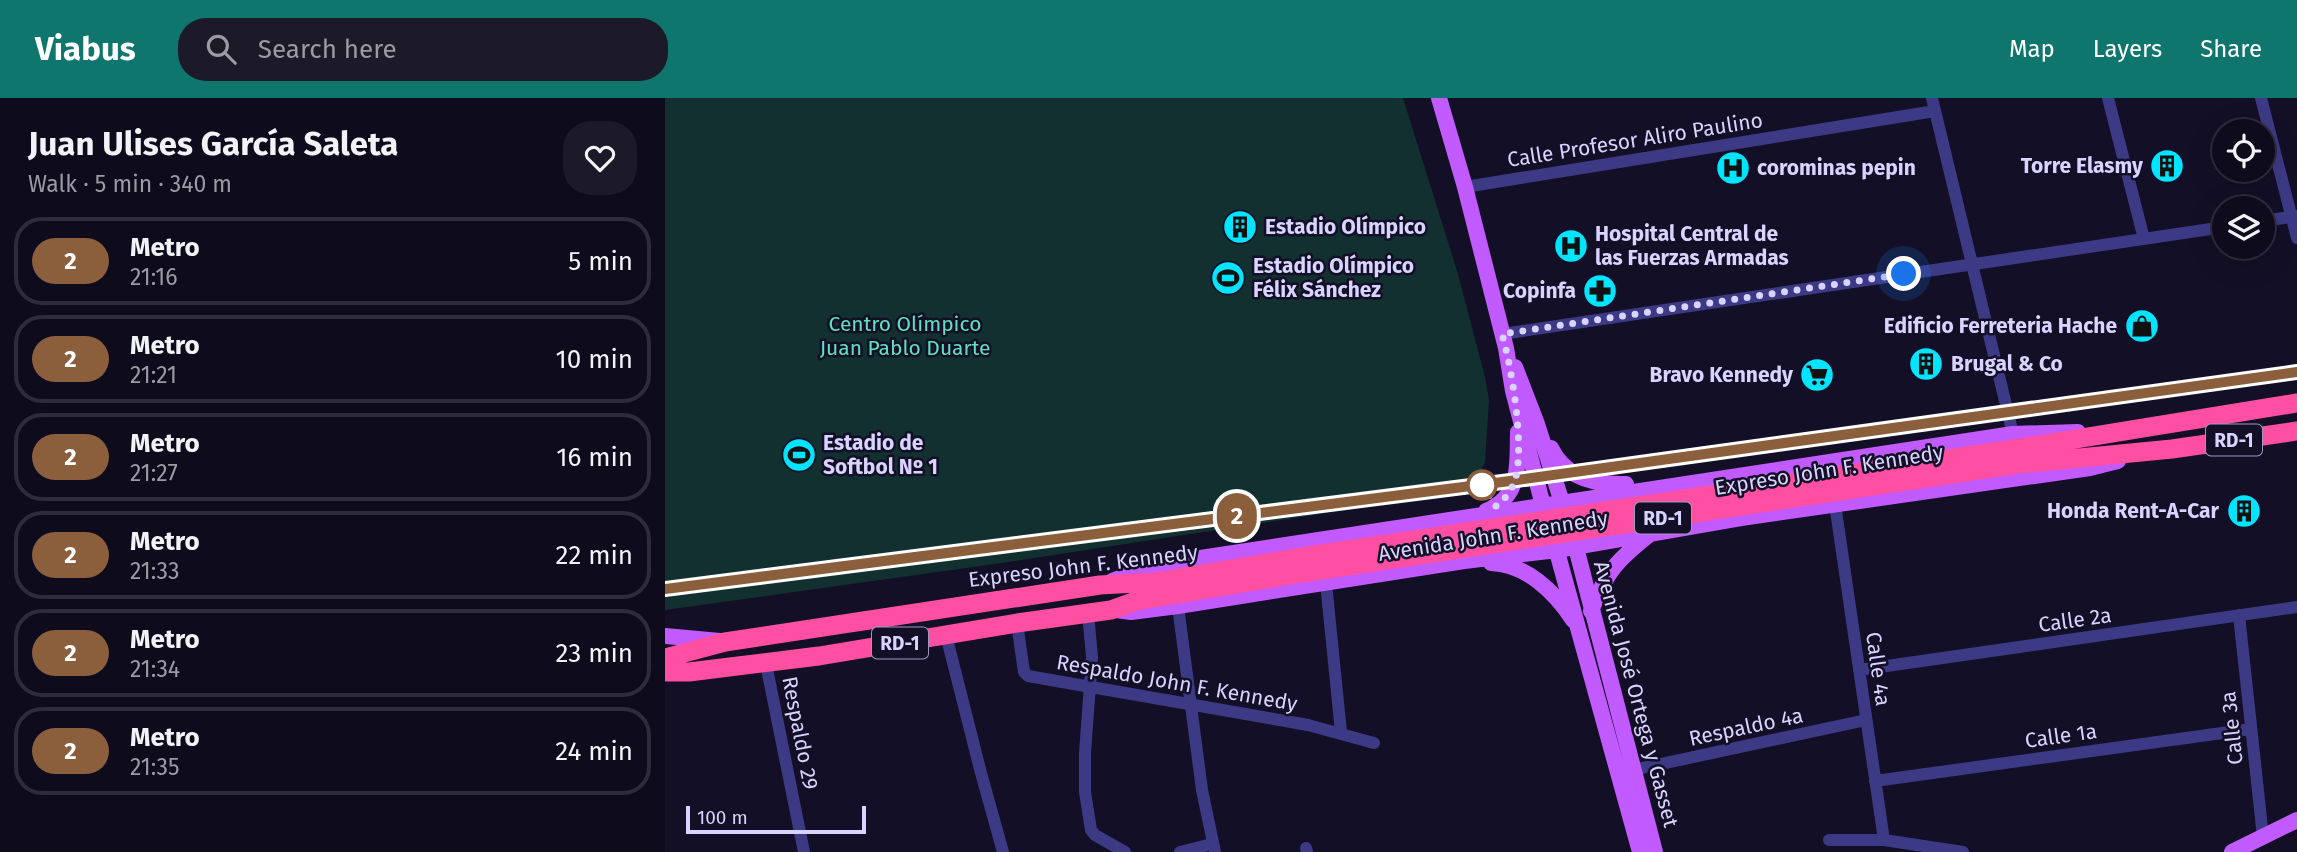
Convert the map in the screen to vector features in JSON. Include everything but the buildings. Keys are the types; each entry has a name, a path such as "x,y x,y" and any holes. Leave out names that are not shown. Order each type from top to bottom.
{"highway":[{"name":"Expreso John F. Kennedy","path":"665,658 725,642 1100,585 1155,582 1308,564 2297,403"},
{"name":"Expreso John F. Kennedy","path":"2015,449 2172,449 2297,431"},
{"name":"Expreso John F. Kennedy","path":"665,672 766,664 1111,610 1136,601 1308,564"}],"main road":[{"name":"Avenida José Ortega y Gasset","path":"1439,98 1465,187 1542,504 1640,852"},
{"name":"Avenida José Ortega y Gasset","path":"1504,341 1537,424 1576,547 1655,852"},
{"path":"1475,516 1508,497 1515,481 1518,432 1513,391"},
{"path":"1537,424 1555,458 1579,477 1595,483 1670,485"},
{"name":"Avenida John F. Kennedy","path":"1100,585 1144,569 1174,562 1695,481 2015,449"},
{"name":"Avenida John F. Kennedy","path":"1111,610 1131,612 1178,606 1423,567 1557,550 1703,524 2090,468 2172,449"},
{"path":"1695,481 1682,491 1611,503 1602,510 1602,518 1605,526 1612,530 1688,520 1703,524"},
{"path":"1414,524 1434,529 1500,517 1509,518 1516,527 1514,540 1506,546 1437,557 1423,567"},
{"path":"1591,611 1612,569 1653,532"},
{"path":"1464,561 1501,563 1535,579 1557,598 1580,632"},
{"name":"RD-1","path":"665,636 725,642"},
{"name":"RD-1","path":"665,684 689,672"},
{"path":"2232,852 2297,820"}],"street":[{"path":"1932,98 2015,449"},
{"path":"2108,98 2144,239"},
{"path":"2261,98 2295,216 2297,238"},
{"name":"Calle Profesor Aliro Paulino","path":"1465,187 1935,111"},
{"path":"2275,219 2295,216"},
{"path":"1504,341 1972,264 2212,229"},
{"name":"Calle 4a","path":"1835,504 1884,840"},
{"path":"1326,583 1342,732"},
{"path":"1178,606 1202,790 1213,848 1180,852"},
{"name":"Calle 2a","path":"1859,670 2297,607"},
{"path":"1088,613 1092,657 1085,792 1091,830 1125,852"},
{"name":"Calle 3a","path":"2239,615 2263,837"},
{"name":"Respaldo John F. Kennedy","path":"1017,623 1024,672 1028,676 1342,732 1374,743"},
{"path":"946,635 1003,852"},
{"name":"Respaldo 29","path":"766,664 804,852"},
{"name":"Respaldo 4a","path":"1633,770 1866,720"},
{"name":"Calle 1a","path":"1875,781 2251,729"},
{"path":"1829,840 1884,840 1963,852"}],"green space":[{"name":"Centro Olímpico Juan Pablo Duarte","path":"665,98 1403,98 1458,274 1485,377 1489,400 1485,463 1474,481 1418,499 995,564 665,610"}],"metro line":[{"name":"2","path":"665,589 1510,481 2297,372"}],"place":[{"name":"Torre Elasmy","path":"2167,166"},
{"name":"corominas pepin","path":"1733,168"},
{"name":"Estadio Olímpico","path":"1240,227"},
{"name":"Hospital Central de las Fuerzas Armadas","path":"1571,246"},
{"name":"Estadio Olímpico Félix Sánchez","path":"1228,278"},
{"name":"Copinfa","path":"1600,291"},
{"name":"Edificio Ferreteria Hache","path":"2142,326"},
{"name":"Brugal & Co","path":"1926,364"},
{"name":"Bravo Kennedy","path":"1817,375"},
{"name":"Estadio de Softbol Nº 1","path":"799,455"},
{"name":"Honda Rent-A-Car","path":"2244,511"}],"route":[{"path":"1482,485 1496,506 1508,497 1517,468 1517,415 1502,334 1904,274"}]}
